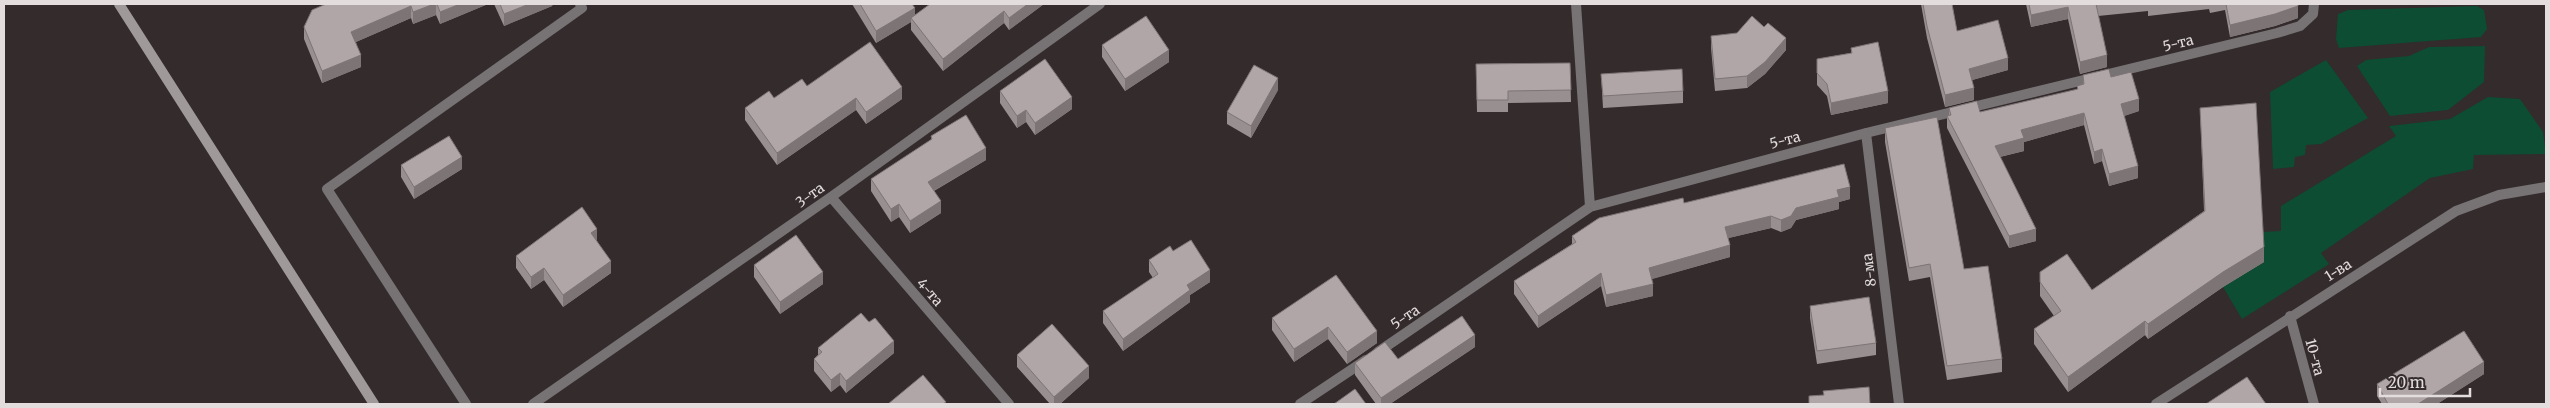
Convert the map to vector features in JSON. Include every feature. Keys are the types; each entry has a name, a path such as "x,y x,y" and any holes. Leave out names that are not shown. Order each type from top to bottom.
{"street":[{"path":"119,4 374,404"},
{"path":"466,404 327,189 582,8 580,4"},
{"name":"3-та","path":"533,404 831,197 1100,4"},
{"path":"1576,4 1590,207"},
{"name":"5-та","path":"1300,404 1590,207 1866,133 2276,33 2300,26 2313,14 2314,4"},
{"name":"8-ма","path":"1866,133 1899,404"},
{"name":"1-ва","path":"2156,404 2290,316 2456,211 2499,195 2546,187"},
{"name":"4-та","path":"831,197 1009,404"},
{"name":"10-та","path":"2290,316 2314,404"}],"green space":[{"path":"2477,6 2484,10 2487,29 2481,37 2339,48 2336,39 2338,14 2348,10"},
{"path":"2485,46 2484,82 2448,110 2390,116 2357,66 2366,60 2409,56 2429,47"},
{"path":"2326,60 2368,118 2321,144 2306,145 2305,155 2295,157 2294,167 2273,169 2270,92"},
{"path":"2488,97 2520,99 2543,132 2546,154 2474,155 2473,169 2430,178 2321,253 2329,264 2242,319 2223,287 2264,262 2262,232 2281,231 2281,206 2396,136 2389,126 2450,119"}],"building":[{"path":"326,4 434,4 413,12 411,6 351,32 361,55 322,71 304,27 312,10"},
{"path":"437,4 460,4 440,12"},
{"path":"500,4 529,4 504,14"},
{"path":"860,4 912,4 915,8 876,31"},
{"path":"930,4 1028,4 1009,18 1004,11 943,59 911,18"},
{"path":"1923,4 1952,4 1957,31 1998,20 2008,58 1969,69 1974,88 1945,95"},
{"path":"2029,4 2096,4 2107,55 2080,62 2068,7 2031,15"},
{"path":"2226,4 2298,4 2298,6 2275,14 2230,25"},
{"path":"1146,16 1169,50 1125,79 1102,45"},
{"path":"1752,16 1764,27 1768,23 1786,38 1765,62 1747,76 1715,79 1711,36 1737,33"},
{"path":"870,42 902,87 866,112 856,98 777,153 745,108 769,91 774,98 802,79 807,86"},
{"path":"1878,42 1888,91 1831,103 1827,84 1817,73 1817,59 1852,53 1851,48"},
{"path":"1045,59 1072,97 1035,123 1026,110 1017,116 1000,91"},
{"path":"1570,63 1571,90 1508,91 1508,100 1477,100 1476,64"},
{"path":"1254,65 1278,78 1251,126 1227,112"},
{"path":"1682,69 1683,91 1603,96 1601,74"},
{"path":"2109,69 2111,77 2131,72 2139,99 2121,104 2138,166 2109,174 2102,149 2094,152 2084,113 2021,130 2024,138 1995,146 2036,229 2009,236 1947,116 1951,115 1949,108 1977,101 1980,112 2078,89 2077,86 2084,84 2083,75"},
{"path":"2256,103 2264,247 2223,272 2148,324 2145,321 2068,377 2034,329 2061,311 2040,282 2040,272 2067,254 2092,290 2205,211 2200,108"},
{"path":"966,115 986,148 928,182 941,201 910,221 899,204 891,209 871,179 932,139 931,136"},
{"path":"1937,117 1964,269 1988,266 2002,359 1947,366 1930,264 1909,268 1885,128"},
{"path":"449,136 462,157 414,187 401,165"},
{"path":"1844,164 1850,187 1837,190 1839,197 1796,208 1791,216 1781,220 1771,216 1725,227 1730,245 1649,268 1653,284 1606,295 1601,273 1538,316 1514,281 1576,242 1572,236 1599,218 1683,198 1684,203"},
{"path":"582,207 597,229 591,233 611,261 563,295 544,268 531,277 516,256"},
{"path":"796,235 823,272 780,302 754,265"},
{"path":"1191,240 1210,270 1187,285 1190,290 1123,339 1103,311 1158,274 1149,260 1170,246 1173,251"},
{"path":"1336,275 1377,331 1347,352 1328,327 1294,349 1272,318"},
{"path":"1869,297 1876,343 1817,351 1810,306"},
{"path":"861,313 869,322 875,318 894,341 846,381 840,373 831,380 814,359 822,352 818,348"},
{"path":"1462,316 1475,335 1381,398 1355,363 1385,342 1398,359"},
{"path":"1052,324 1089,366 1054,397 1017,355"},
{"path":"2464,331 2484,362 2418,404 2388,404 2377,384"},
{"path":"923,375 946,402 943,404 888,404"},
{"path":"2247,377 2266,404 2206,404"},
{"path":"1869,387 1870,404 1809,404 1809,396 1824,395 1823,391"},
{"path":"1355,389 1366,404 1334,404"}]}
